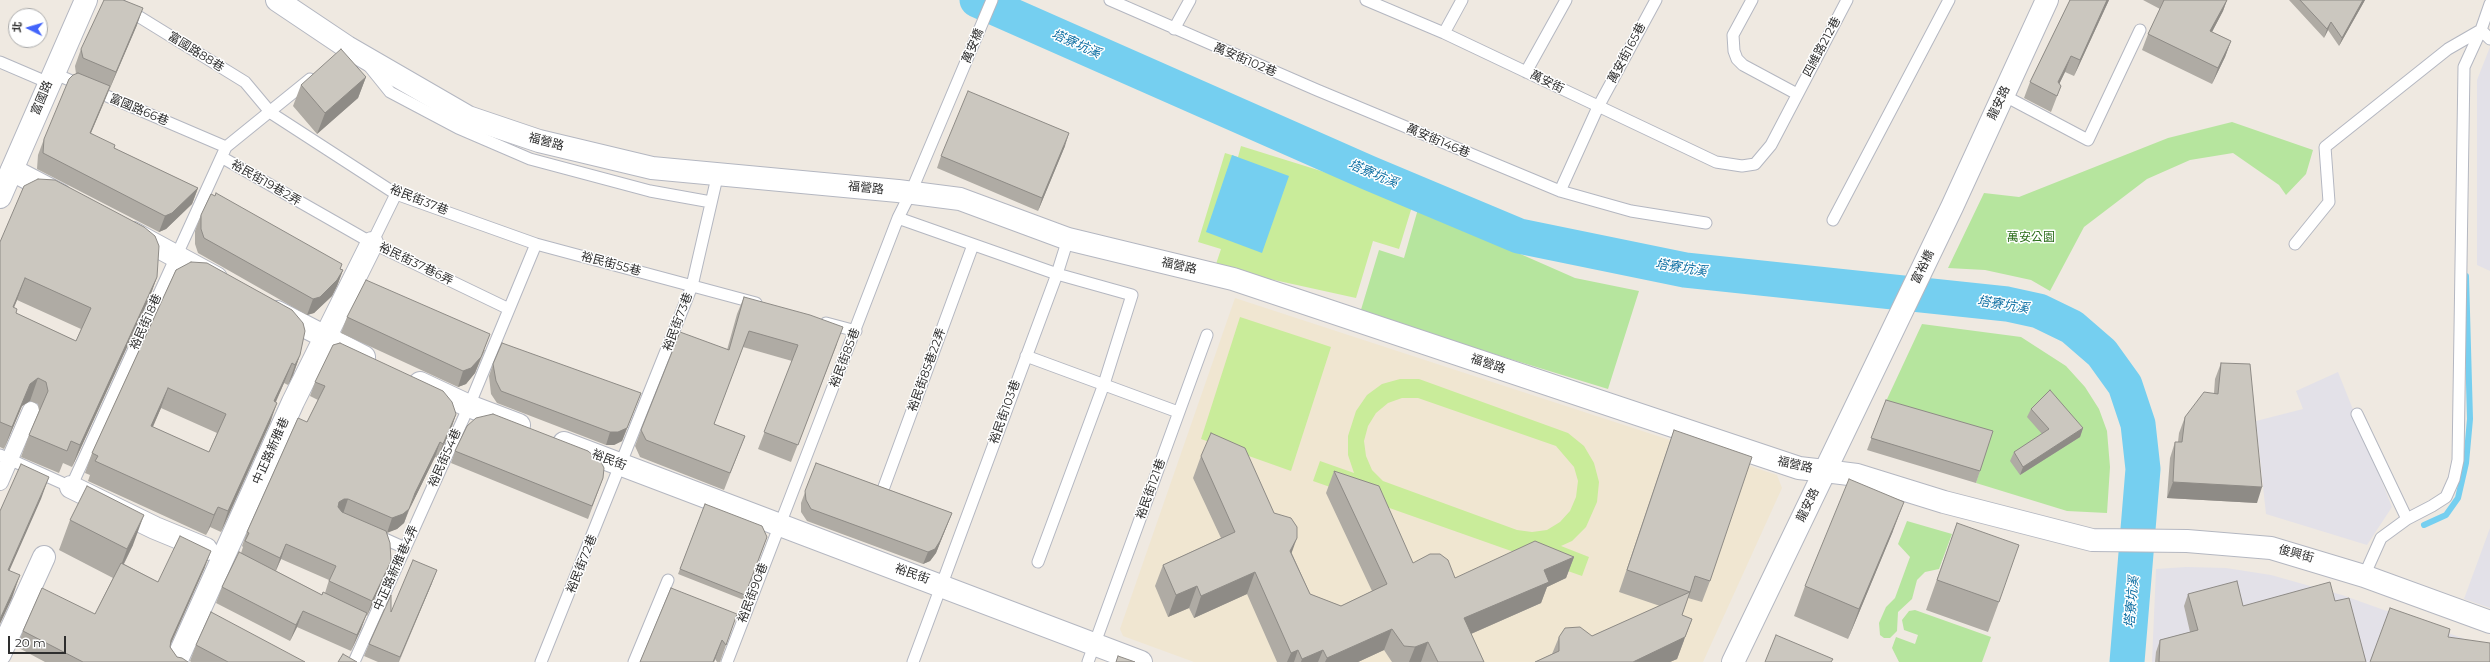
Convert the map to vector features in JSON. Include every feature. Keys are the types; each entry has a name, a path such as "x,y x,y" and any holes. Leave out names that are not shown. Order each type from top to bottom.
{"street":[{"name":"富國路","path":"0,197 86,0"},
{"name":"福營路","path":"277,0 350,52 468,117 539,141 652,168 911,192 960,199 1068,239 1233,279 1799,468 1857,475 1952,504 2092,540"},
{"name":"龍安路","path":"1952,207 2047,0"},
{"path":"12,170 80,206"},
{"name":"富裕橋","path":"1894,327 1952,207"},
{"path":"114,224 176,255 237,290"},
{"name":"中正路新雅巷","path":"176,662 200,619 228,558 293,402 326,339 372,243"},
{"path":"257,301 326,339 383,366"},
{"name":"龍安路","path":"1733,662 1894,327"},
{"name":"裕民街","path":"404,376 469,406 538,433 941,585 1091,653 1141,662"},
{"path":"0,482 5,458 31,410"},
{"path":"71,487 156,528 228,558"},
{"name":"俊興街","path":"2092,540 2163,540 2271,548 2364,576 2490,622"},
{"path":"11,662 0,655 44,557"}],"lane":[{"name":"富國路88巷","path":"112,0 245,82 271,113"},
{"name":"萬安橋","path":"911,192 992,0"},
{"name":"萬安街102巷","path":"1110,0 1317,90"},
{"path":"1174,29 1190,0"},
{"name":"萬安街","path":"1366,0 1444,33 1716,162 1728,165"},
{"path":"1444,33 1462,0"},
{"path":"1526,72 1566,0"},
{"name":"萬安街165巷","path":"1598,107 1656,0"},
{"path":"1752,0 1733,35 1734,51 1737,59 1743,65 1797,94"},
{"name":"四維路212巷","path":"1728,165 1742,166 1755,164 1763,156 1847,0"},
{"path":"1833,220 1949,0"},
{"path":"2364,576 2381,538 2406,518 2432,506 2446,497 2454,479 2458,460 2463,75 2464,67 2481,30 2490,4"},
{"path":"2003,95 2088,140 2140,30"},
{"path":"2481,30 2490,39"},
{"path":"2295,244 2329,202 2325,146 2448,49 2481,30"},
{"path":"350,52 390,92 458,128 530,159 650,191 711,202"},
{"name":"富國路66巷","path":"0,62 51,78 224,152"},
{"name":"裕民街19巷2弄","path":"318,72 224,152 372,243"},
{"name":"萬安街146巷","path":"1317,90 1560,191 1631,211 1706,223"},
{"path":"1560,191 1598,107"},
{"name":"裕民街37巷","path":"271,113 396,194 536,244"},
{"name":"裕民街18巷","path":"71,487 224,152"},
{"name":"裕民街73巷","path":"622,465 692,286 718,173"},
{"name":"裕民街85巷","path":"780,525 856,331 898,218 911,192"},
{"name":"裕民街37巷6弄","path":"396,194 372,243 509,309"},
{"path":"898,218 1057,274 1132,295 1104,384 1038,562"},
{"name":"裕民街103巷","path":"913,662 1057,274 1068,239"},
{"path":"469,406 536,244"},
{"name":"裕民街55巷","path":"536,244 766,306"},
{"name":"裕民街85巷22弄","path":"882,495 973,245"},
{"path":"818,320 856,331"},
{"name":"裕民街121巷","path":"1091,653 1207,334"},
{"path":"1026,356 1178,412"},
{"name":"裕民街54巷","path":"421,510 469,406"},
{"path":"2357,414 2406,518"},
{"path":"5,458 71,487"},
{"name":"裕民街72巷","path":"541,662 622,465"},
{"name":"中正路新雅巷4弄","path":"354,662 367,624 405,548 421,510"},
{"name":"裕民街90巷","path":"727,662 780,525"},
{"path":"362,529 405,548"},
{"path":"634,662 668,580"}],"shaded area":[{"path":"2490,47 2490,271 2477,265 2477,80"},
{"path":"1235,298 1777,475 1782,488 1703,662 1194,662 1123,636 1120,629"},
{"path":"2338,372 2392,507 2367,545 2266,514 2256,421 2303,409 2296,391"},
{"path":"2490,528 2490,608 2464,599"},
{"path":"2186,567 2226,568 2271,575 2342,595 2490,648 2490,662 2152,662 2156,569"}],"green space":[{"name":"萬安公園","path":"2232,122 2313,150 2306,174 2286,195 2279,185 2233,153 2190,160 2147,179 2084,227 2050,291 2031,280 1985,270 1948,268 1984,193 2019,197 2168,138"},
{"path":"1241,146 1414,200 1399,249 1373,241 1356,298 1215,267 1221,249 1198,242 1225,153 1238,157"},
{"path":"1418,209 1575,278 1639,291 1608,389 1360,313 1379,250 1404,258"},
{"path":"1240,317 1331,347 1291,471 1201,439"},
{"path":"1922,324 2021,337 2066,366 2085,387 2099,409 2107,431 2110,467 2107,513 2067,511 1976,483 1988,443 1881,412"},
{"path":"1400,379 1419,379 1568,433 1584,446 1594,463 1599,482 1597,502 1586,527 1572,541 1561,546 1589,557 1582,576 1313,481 1320,461 1354,473 1348,455 1348,436 1356,411 1367,395 1382,384","holes":["1402,398 1418,398 1556,446 1574,467 1578,481 1576,497 1570,511 1560,522 1547,530 1532,532 1517,530 1383,481 1372,470 1366,456 1364,441 1368,426 1376,413 1388,403"]},
{"path":"1907,521 1952,534 1939,569 1925,572 1917,580 1912,599 1898,612 1897,631 1890,638 1884,638 1880,635 1879,623 1886,607 1895,598 1910,557 1898,544"},
{"path":"1915,610 1991,637 1982,662 1899,662 1892,648 1896,637 1915,644 1918,635 1904,630 1902,620 1909,611"}],"water":[{"path":"1232,155 1289,176 1262,253 1206,232"}],"building":[{"path":"104,0 123,0 143,8 116,72 83,58 81,49"},
{"path":"2070,0 2107,0 2080,60 2071,56 2058,82 2061,86 2057,96 2030,82"},
{"path":"2164,0 2227,0 2210,31 2231,41 2218,68 2148,34"},
{"path":"2300,0 2363,0 2342,38 2331,22 2327,29"},
{"path":"341,49 366,77 325,113 301,85"},
{"path":"78,73 110,86 90,133 115,145 114,148 198,188 172,213 165,216 43,153 44,139 69,79"},
{"path":"968,91 1069,133 1042,198 941,156"},
{"path":"38,179 55,180 144,227 155,236 159,246 157,277 80,445 71,441 67,451 29,435 48,391 46,382 38,378 30,384 12,427 0,422 0,242 24,186","holes":["25,278 91,308 76,341 16,313 17,309 13,307"]},
{"path":"216,193 342,264 340,269 343,270 337,280 320,297 313,299 204,238 201,229 201,215 211,194 215,196"},
{"path":"191,262 207,263 292,310 303,323 305,331 300,355 295,365 292,363 274,401 277,403 228,511 218,507 214,515 95,461 98,456 92,453 176,270","holes":["168,388 226,414 209,452 151,426"]},
{"path":"366,280 490,334 481,357 471,368 463,371 347,317"},
{"path":"744,297 810,315 843,327 798,445 764,432 798,345 749,331 714,424 745,436 730,473 646,440 641,430 680,332 729,350"},
{"path":"340,343 443,391 452,402 456,414 443,444 440,442 415,493 409,509 403,514 392,518 348,499 344,499 339,502 338,507 342,512 386,531 390,543 391,561 372,601 329,581 336,566 286,544 280,558 245,541 249,533 247,532 298,418 307,422 325,386 315,382 333,345"},
{"path":"502,343 641,393 627,428 618,432 610,432 501,391 496,381 493,364"},
{"path":"2221,363 2250,364 2262,487 2173,482 2175,442 2182,442 2185,417 2204,392 2218,394"},
{"path":"2050,390 2083,428 2023,467 2014,452 2049,429 2031,409"},
{"path":"1886,400 1993,431 1980,471 1871,438"},
{"path":"493,414 588,451 601,462 604,468 603,478 592,506 455,451 467,426 476,418"},
{"path":"1674,430 1752,457 1710,581 1695,576 1690,592 1627,570"},
{"path":"1211,433 1245,448 1274,513 1291,518 1297,527 1297,538 1290,551 1310,594 1341,606 1387,584 1334,471 1379,486 1413,563 1430,554 1440,554 1448,560 1455,578 1535,541 1574,557 1544,570 1549,582 1464,618 1484,662 1438,662 1428,642 1415,647 1404,646 1392,629 1327,658 1323,650 1302,659 1298,650 1291,653 1255,572 1201,596 1197,586 1176,595 1163,565 1235,532 1201,456"},
{"path":"816,463 952,513 935,549 928,552 811,509 806,500 805,491"},
{"path":"21,464 49,477 8,570 20,575 0,619 0,511"},
{"path":"1849,479 1904,502 1859,609 1805,586"},
{"path":"87,486 144,515 127,549 70,520"},
{"path":"705,504 762,526 767,537 745,595 680,569"},
{"path":"1957,523 2019,545 1999,602 1937,580"},
{"path":"180,536 211,551 171,640 170,647 177,657 188,662 83,662 23,631 42,588 95,614 121,563 158,582"},
{"path":"239,552 322,595 323,592 367,613 357,635 303,611 296,625 222,587"},
{"path":"413,560 437,570 400,657 369,644 391,595 391,612"},
{"path":"2237,581 2243,606 2330,582 2335,601 2349,598 2366,662 2159,662 2160,640 2198,630 2188,594"},
{"path":"671,588 737,614 726,645 722,640 713,662 640,662"},
{"path":"1690,592 1682,615 1692,619 1685,637 1633,662 1535,662 1559,651 1559,637 1565,628 1580,627 1592,636"},
{"path":"2390,608 2450,629 2448,637 2490,643 2490,662 2370,662"},
{"path":"211,612 305,662 228,662 196,645"},
{"path":"1776,635 1833,659 1831,662 1765,662"},
{"path":"343,654 357,662 338,662"},
{"path":"1118,656 1135,662 1116,662"}],"waterway":[{"name":"塔寮坑溪","path":"977,0 1369,173 1519,236 1685,270 2007,304 2039,311 2072,327 2102,353 2125,385 2138,424 2143,469 2127,662"},
{"path":"2424,525 2446,515 2458,498 2466,463 2470,419 2466,276"}]}
